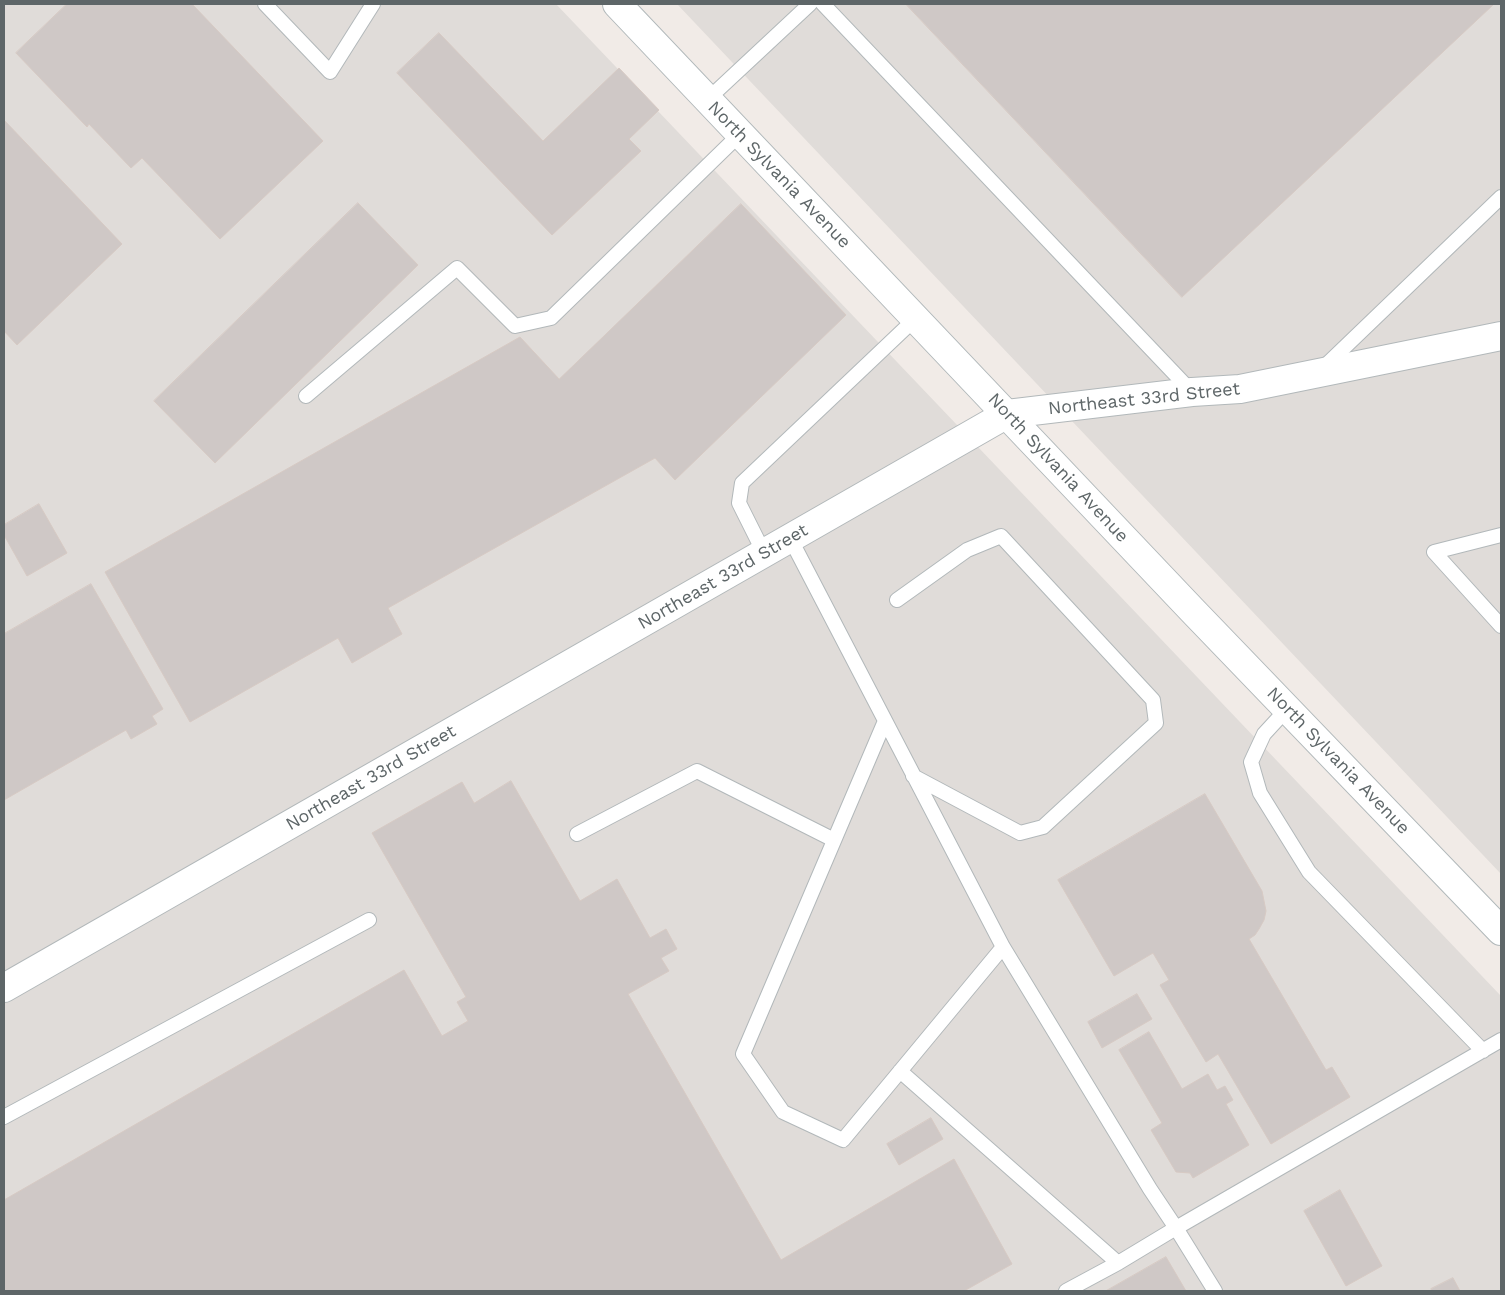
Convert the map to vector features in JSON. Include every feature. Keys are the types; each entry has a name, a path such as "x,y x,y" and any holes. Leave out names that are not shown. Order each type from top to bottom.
{"street":[{"name":"North Sylvania Avenue","path":"617,4 1287,709 1501,931"},
{"name":"Northeast 33rd Street","path":"4,988 1008,414 1192,392 1240,389 1501,336"}],"lane":[{"path":"265,4 330,72 373,4"},
{"path":"707,100 810,4"},
{"path":"823,4 1192,392"},
{"path":"306,396 456,268 515,326 551,318 740,134"},
{"path":"1318,374 1501,197"},
{"path":"764,553 739,503 742,483 916,318"},
{"path":"1501,535 1434,552 1501,626"},
{"path":"897,600 967,550 1001,536 1153,700 1156,724 1043,827 1020,833 913,776"},
{"path":"790,538 1003,947 1214,1291"},
{"path":"1287,709 1264,734 1252,762 1260,793 1309,872 1483,1051"},
{"path":"885,721 743,1054 783,1112 843,1140 1003,947"},
{"path":"576,834 697,771 834,840"},
{"path":"4,1116 369,920"},
{"path":"1066,1291 1118,1263 1501,1040"},
{"path":"900,1071 1118,1263"}],"shaded area":[{"path":"4,4 556,4 1501,996 1501,1291 4,1291"},
{"path":"677,4 1501,4 1501,874"}],"building":[{"path":"67,4 192,4 323,141 220,239 142,158 131,168 89,124 87,127 16,53"},
{"path":"906,4 1494,4 1182,297"},
{"path":"439,33 543,141 619,68 659,110 629,139 641,151 552,235 397,73"},
{"path":"4,120 122,244 17,345 4,331"},
{"path":"358,203 418,265 215,463 154,401"},
{"path":"741,204 846,315 675,480 655,458 388,608 402,634 352,663 338,638 190,722 105,572 520,337 559,379"},
{"path":"39,504 67,553 27,576 4,535 4,525"},
{"path":"91,584 163,709 152,716 157,724 131,739 126,730 4,800 4,634"},
{"path":"511,781 580,901 617,879 650,938 666,929 677,949 661,958 669,971 628,994 781,1260 954,1159 1012,1264 964,1291 4,1291 4,1200 404,970 442,1036 468,1021 457,1002 466,997 372,833 462,782 474,803"},
{"path":"1205,794 1262,891 1266,911 1264,920 1255,935 1249,939 1326,1070 1332,1067 1350,1097 1271,1144 1218,1054 1206,1062 1160,985 1169,980 1153,953 1114,976 1058,880"},
{"path":"1137,994 1152,1019 1102,1048 1088,1022"},
{"path":"1149,1032 1182,1089 1208,1074 1217,1090 1225,1086 1233,1100 1226,1104 1249,1145 1193,1178 1190,1173 1176,1172 1151,1130 1162,1123 1119,1050"},
{"path":"931,1118 943,1139 899,1165 887,1144"},
{"path":"1340,1190 1382,1266 1346,1286 1304,1211"},
{"path":"1166,1257 1186,1291 1106,1291"},
{"path":"1453,1278 1460,1291 1432,1291 1431,1289"}]}
